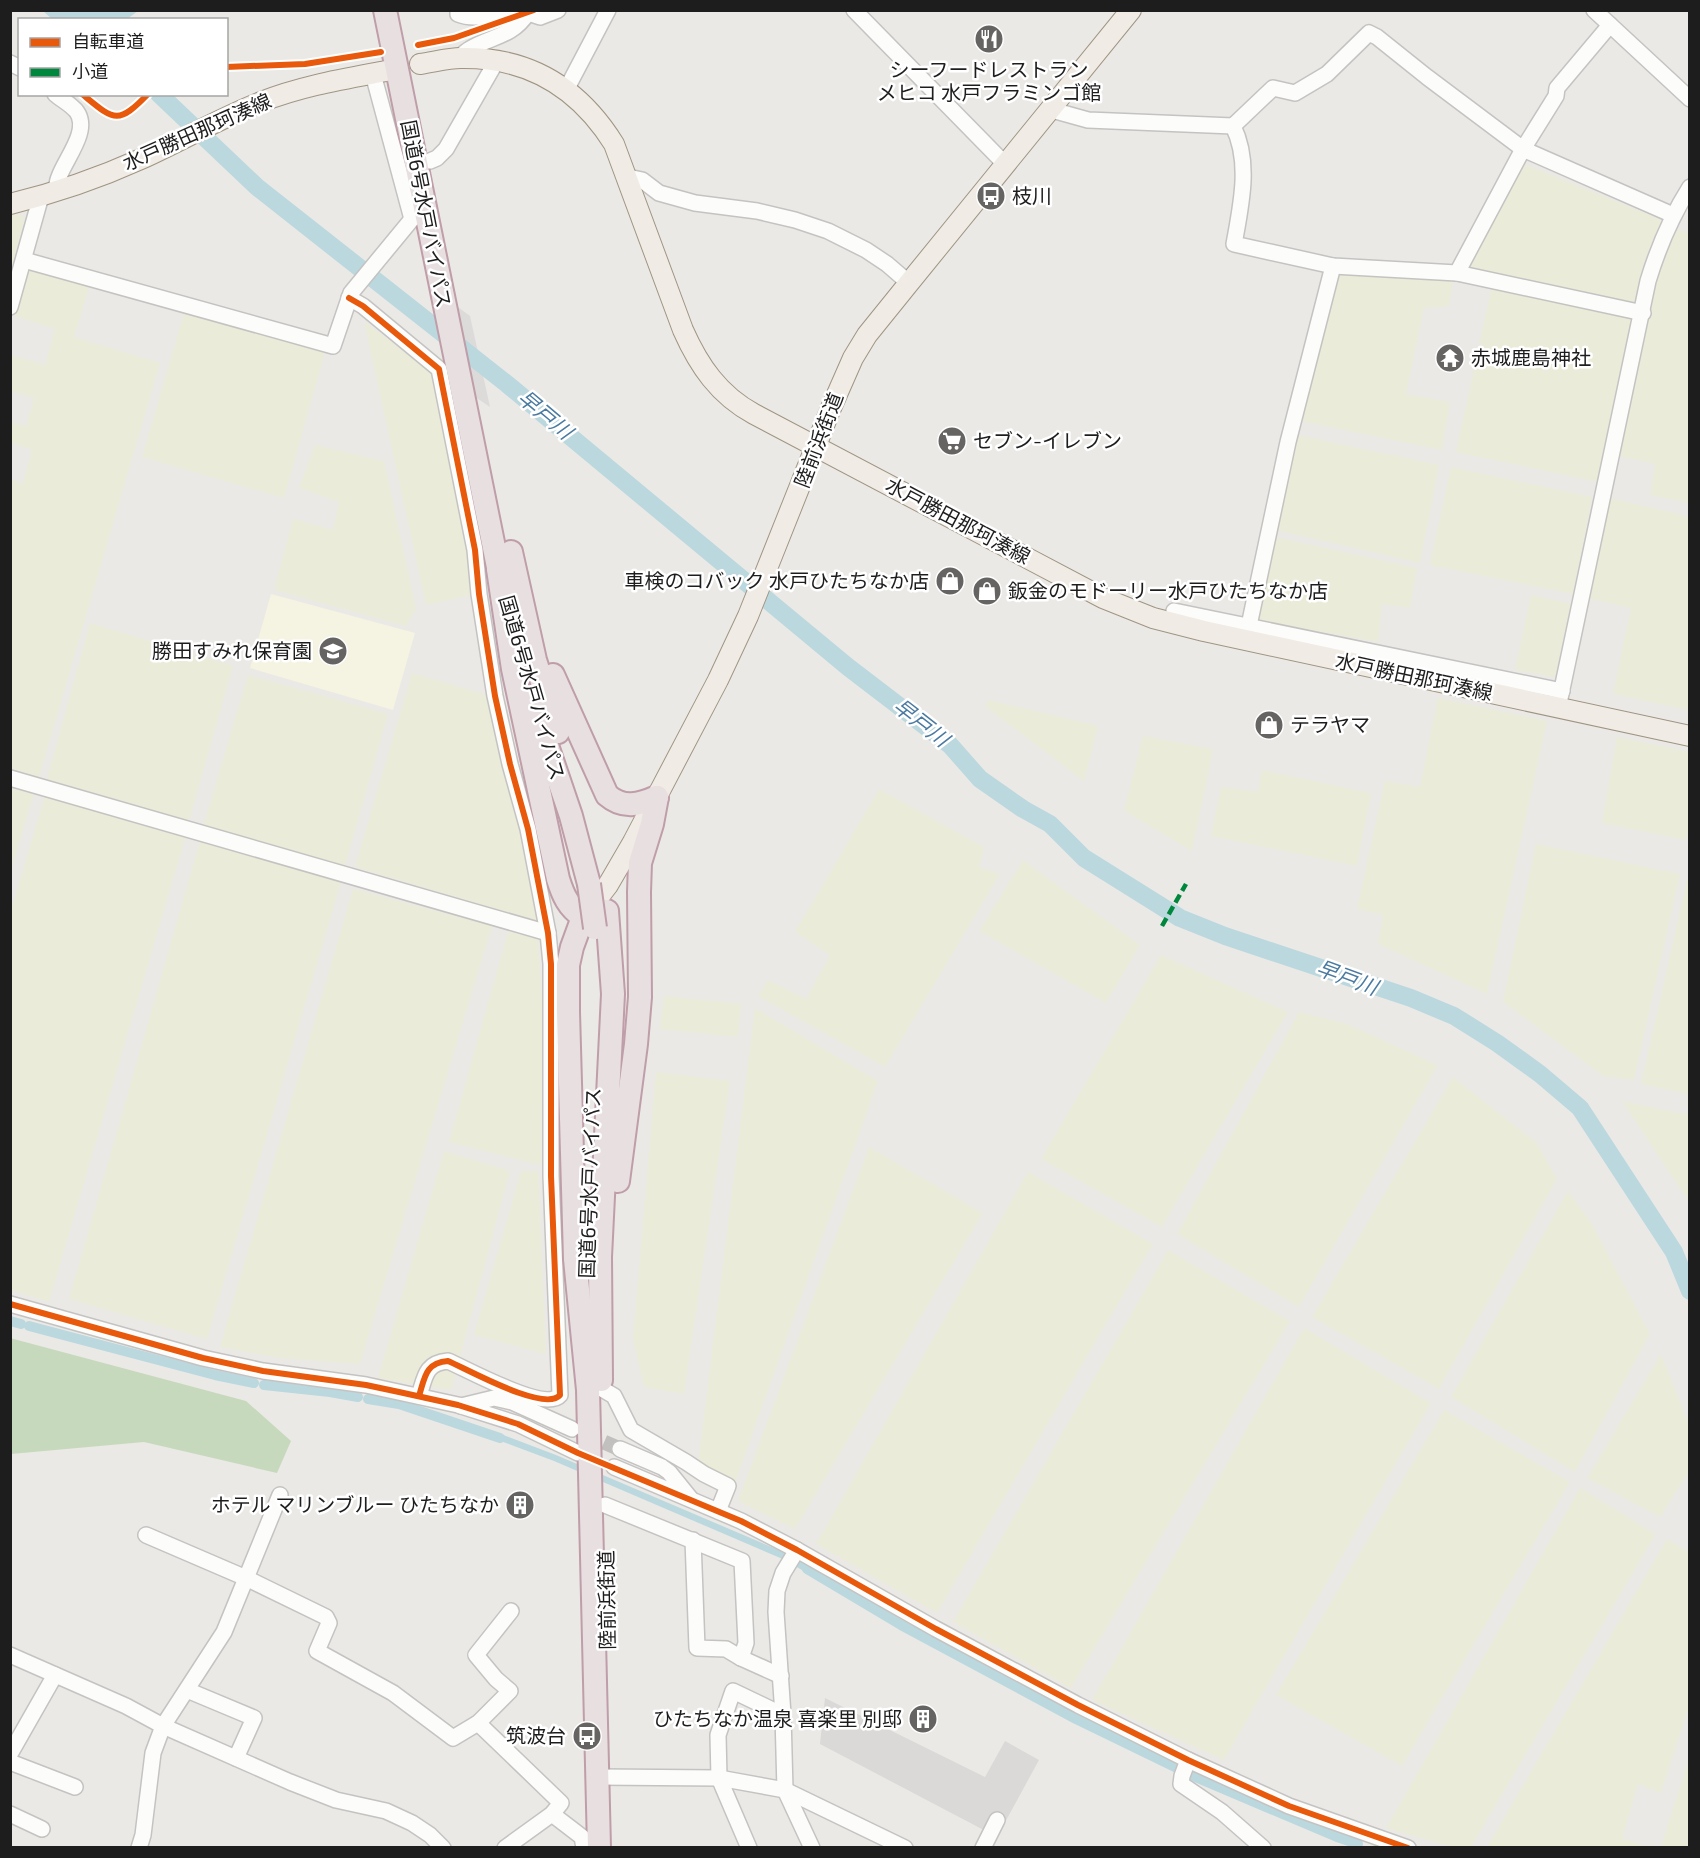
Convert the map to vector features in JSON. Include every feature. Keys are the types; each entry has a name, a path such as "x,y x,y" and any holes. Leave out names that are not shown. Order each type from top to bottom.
{"highway":[{"name":"国道6号水戸バイパス","path":"385,10 398,41 430,161 461,309 470,391"},
{"name":"国道6号水戸バイパス","path":"399,10 398,41 418,213 470,391 507,574 522,669 571,816 595,877 588,914 598,995 586,1217 594,1381"},
{"path":"507,574 607,795 624,805 645,802 657,797"},
{"path":"507,574 513,669 558,879 588,914 572,947 560,965 568,1012 575,1259 594,1381"},
{"path":"600,1353 609,1256 640,997 640,863 652,824 657,797"},
{"name":"国道6号水戸バイパス","path":"588,914 612,959 613,994 600,1257 600,1353"},
{"name":"陸前浜街道","path":"600,1353 594,1381 605,1777 612,1848"},
{"name":"陸前浜街道","path":"594,1381 604,1505 605,1777 598,1848"}],"main road":[{"name":"陸前浜街道","path":"588,914 608,885 708,700 748,616 842,380 853,358 867,335 1131,10"},
{"name":"水戸勝田那珂湊線","path":"420,64 459,58 497,60 523,67 547,78 580,100 614,144 683,330 700,365 719,388 743,408 1124,608 1176,625 1247,633 1560,700 1689,736"},
{"name":"水戸勝田那珂湊線","path":"10,204 49,194 108,173 260,102 283,94 380,72"}],"street":[{"path":"458,10 458,14 475,17 520,12 540,16 558,10"},
{"path":"566,90 608,10"},
{"path":"854,10 1006,165"},
{"path":"1594,10 1689,99"},
{"path":"459,58 471,48 503,35 519,25 520,12"},
{"path":"1457,273 1523,150 1556,96 1557,88 1610,25"},
{"path":"1052,110 1088,120 1233,126 1273,88 1295,93 1327,74 1369,33 1523,150 1673,215"},
{"path":"430,161 446,149 497,60"},
{"path":"24,260 333,346 350,296 418,213 380,72"},
{"path":"10,307 24,260 49,194 76,143 81,125 76,111 57,96"},
{"path":"1233,126 1239,138 1243,158 1242,199 1234,244 1333,266 1457,273 1643,313"},
{"path":"628,177 642,180 659,193 695,203 757,211 828,231 866,250 909,283"},
{"path":"1560,700 1648,281 1656,254 1673,215 1689,187"},
{"path":"1174,611 1247,633 1288,442 1333,266"},
{"path":"350,296 439,369 475,550 479,594 495,696 510,765 528,829 548,933 560,965 551,1176 560,1395 550,1400 513,1392 448,1361 438,1362 429,1367 419,1396"},
{"path":"10,778 548,933"},
{"path":"543,908 588,914"},
{"path":"10,1304 213,1360 263,1371 366,1385 461,1406 518,1424 578,1453"},
{"path":"594,1381 614,1396 631,1430 728,1486 718,1511"},
{"path":"461,1406 494,1398 512,1402 572,1428"},
{"path":"620,1449 662,1467 669,1472 692,1500"},
{"path":"614,1467 718,1511 798,1550 936,1629 1078,1705 1188,1760 1289,1806 1408,1848"},
{"path":"139,1848 143,1835 153,1753 164,1726 224,1632 280,1495"},
{"path":"604,1505 742,1560 746,1643 741,1658"},
{"path":"146,1535 246,1578 326,1617 329,1623 317,1651 393,1693 453,1738 478,1723 510,1691 496,1679 476,1655 511,1611"},
{"path":"693,1540 696,1648 726,1649 781,1676"},
{"path":"798,1550 783,1573 777,1591 776,1612 785,1790 812,1848"},
{"path":"10,1655 290,1782 336,1800 386,1811 421,1829 443,1848"},
{"path":"10,1754 55,1675"},
{"path":"187,1689 254,1718 236,1758"},
{"path":"749,1848 719,1778 718,1735 733,1691 783,1715"},
{"path":"478,1723 561,1803 552,1814 505,1848"},
{"path":"1188,1760 1181,1784 1222,1812 1263,1848"},
{"path":"10,1762 75,1787"},
{"path":"605,1777 719,1778 785,1790 905,1848"},
{"path":"10,1814 42,1829"},
{"path":"552,1814 582,1838 584,1848"},
{"path":"983,1848 997,1820"}],"shaded area":[{"name":"勝田すみれ保育園","path":"271,594 415,633 393,710 250,668"},
{"path":"825,1698 985,1777 1005,1741 1039,1760 997,1837 820,1744"}],"green space":[{"path":"1524,164 1662,220 1644,262 1637,304 1468,269"},
{"path":"11,215 25,217 11,270"},
{"path":"1674,230 1689,232 1689,503 1650,495 1655,464 1619,456 1656,271"},
{"path":"29,266 90,284 74,337 160,363 39,777 11,769 10,479 23,483 32,450 11,443 11,422 26,426 34,398 11,391 11,355 45,365 55,329 14,316"},
{"path":"1340,274 1453,280 1449,306 1424,308 1406,394 1450,402 1442,450 1301,421"},
{"path":"1492,286 1634,318 1598,482 1456,452"},
{"path":"184,313 325,352 284,498 142,457"},
{"path":"364,321 434,375 467,549 471,595 426,605"},
{"path":"1297,435 1439,465 1420,563 1276,530"},
{"path":"315,445 384,461 416,609 406,626 274,590 293,519 333,530 339,502 299,488"},
{"path":"1451,467 1592,497 1573,594 1430,565"},
{"path":"1609,498 1689,516 1689,710 1613,694 1631,608 1586,598"},
{"path":"1275,537 1417,568 1410,608 1382,604 1378,642 1258,620"},
{"path":"1531,595 1571,604 1555,677 1515,670"},
{"path":"90,623 233,666 189,821 47,779"},
{"path":"412,673 487,695 522,830 538,921 355,867"},
{"path":"248,675 388,714 345,866 203,827"},
{"path":"1438,698 1547,721 1487,994 1378,944 1383,915 1357,909 1385,781 1420,787"},
{"path":"988,700 1098,726 1084,781 986,707"},
{"path":"1143,736 1213,749 1192,851 1124,811"},
{"path":"1617,737 1689,752 1690,824 1686,840 1602,823"},
{"path":"1262,770 1371,793 1357,866 1211,836 1221,787 1258,792"},
{"path":"11,786 34,792 11,872"},
{"path":"879,789 984,847 979,867 1000,874 885,1067 758,996 768,980 806,999 830,955 795,932"},
{"path":"45,795 186,835 49,1302 11,1290 10,914"},
{"path":"200,841 341,882 207,1339 69,1299"},
{"path":"1536,844 1680,874 1634,1080 1603,1076 1503,1002"},
{"path":"1023,860 1140,945 1106,1003 979,931"},
{"path":"1689,872 1689,1094 1641,1084"},
{"path":"353,889 492,926 360,1364 280,1358 220,1347"},
{"path":"508,932 538,939 543,1018 541,1165 449,1142"},
{"path":"1161,955 1288,1012 1162,1227 1041,1159"},
{"path":"664,996 741,1004 738,1037 660,1029"},
{"path":"755,1008 878,1081 730,1497 696,1480"},
{"path":"1299,1012 1347,1024 1438,1065 1299,1307 1177,1234"},
{"path":"656,1072 730,1081 684,1394 644,1387 633,1339"},
{"path":"1453,1077 1537,1143 1557,1179 1439,1389 1312,1317"},
{"path":"1622,1101 1689,1115 1689,1202"},
{"path":"869,1147 983,1213 795,1529 738,1501"},
{"path":"444,1151 510,1171 451,1390 378,1378"},
{"path":"521,1171 538,1171 546,1354 474,1335"},
{"path":"1028,1172 1153,1244 937,1613 816,1544"},
{"path":"1568,1191 1591,1222 1650,1334 1575,1472 1451,1397"},
{"path":"1168,1250 1290,1321 1071,1688 953,1622"},
{"path":"1304,1328 1431,1403 1224,1760 1092,1700"},
{"path":"10,1338 246,1401 291,1441 277,1473 144,1442 11,1454"},
{"path":"1661,1354 1689,1424 1690,1470 1660,1517 1587,1478"},
{"path":"1444,1410 1570,1482 1402,1766 1276,1695"},
{"path":"1580,1488 1656,1534 1471,1847 1453,1847 1386,1828"},
{"path":"1667,1539 1689,1552 1689,1706 1661,1793 1638,1784 1622,1838 1641,1844 1641,1847 1487,1847"},
{"path":"1689,1758 1689,1847 1661,1847"}],"water":[{"path":"43,11 138,11 128,18 51,18"},
{"path":"490,1430 556,1455 788,1554 820,1573 817,1579 785,1560 554,1461 487,1436"}],"pier":[{"path":"432,288 470,316 490,407 450,380"}],"waterway":[{"name":"早戸川","path":"161,96 257,187 507,384 848,667 950,745 980,779 1023,809 1050,824 1084,858 1180,918 1225,936 1411,998 1454,1016 1540,1074 1580,1108 1674,1252 1690,1291"},
{"path":"10,1321 21,1324"},
{"path":"29,1326 215,1375 254,1383"},
{"path":"264,1385 358,1397"},
{"path":"368,1399 399,1404 500,1438"},
{"path":"807,1569 901,1625 1076,1719 1179,1769"},
{"path":"1186,1773 1358,1844"}],"tunnel":[{"path":"583,1433 620,1449"}],"marked path":[{"path":"1162,926 1186,884"}],"cycle path":[{"path":"418,45 454,38 534,10"},
{"path":"228,67 305,64 381,52"},
{"path":"85,96 101,109 115,116 129,111 146,96"},
{"path":"349,298 363,306 439,369 475,550 479,594 495,696 510,764 528,829 548,933 551,964 551,1176 560,1395 552,1399 523,1394 448,1361 440,1362 430,1368 419,1396"},
{"path":"10,1304 203,1358 263,1371 366,1385 458,1405 518,1424 578,1453 741,1521 1078,1705 1188,1760 1289,1806 1408,1848"}],"place":[{"name":"シーフードレストラン メヒコ 水戸フラミンゴ館","path":"989,39"},
{"name":"枝川","path":"991,196"},
{"name":"赤城鹿島神社","path":"1450,358"},
{"name":"セブン-イレブン","path":"952,441"},
{"name":"車検のコバック 水戸ひたちなか店","path":"950,581"},
{"name":"鈑金のモドーリー水戸ひたちなか店","path":"987,591"},
{"name":"勝田すみれ保育園","path":"333,651"},
{"name":"テラヤマ","path":"1269,725"},
{"name":"ホテル マリンブルー ひたちなか","path":"520,1505"},
{"name":"ひたちなか温泉 喜楽里 別邸","path":"923,1719"},
{"name":"筑波台","path":"587,1736"}]}
